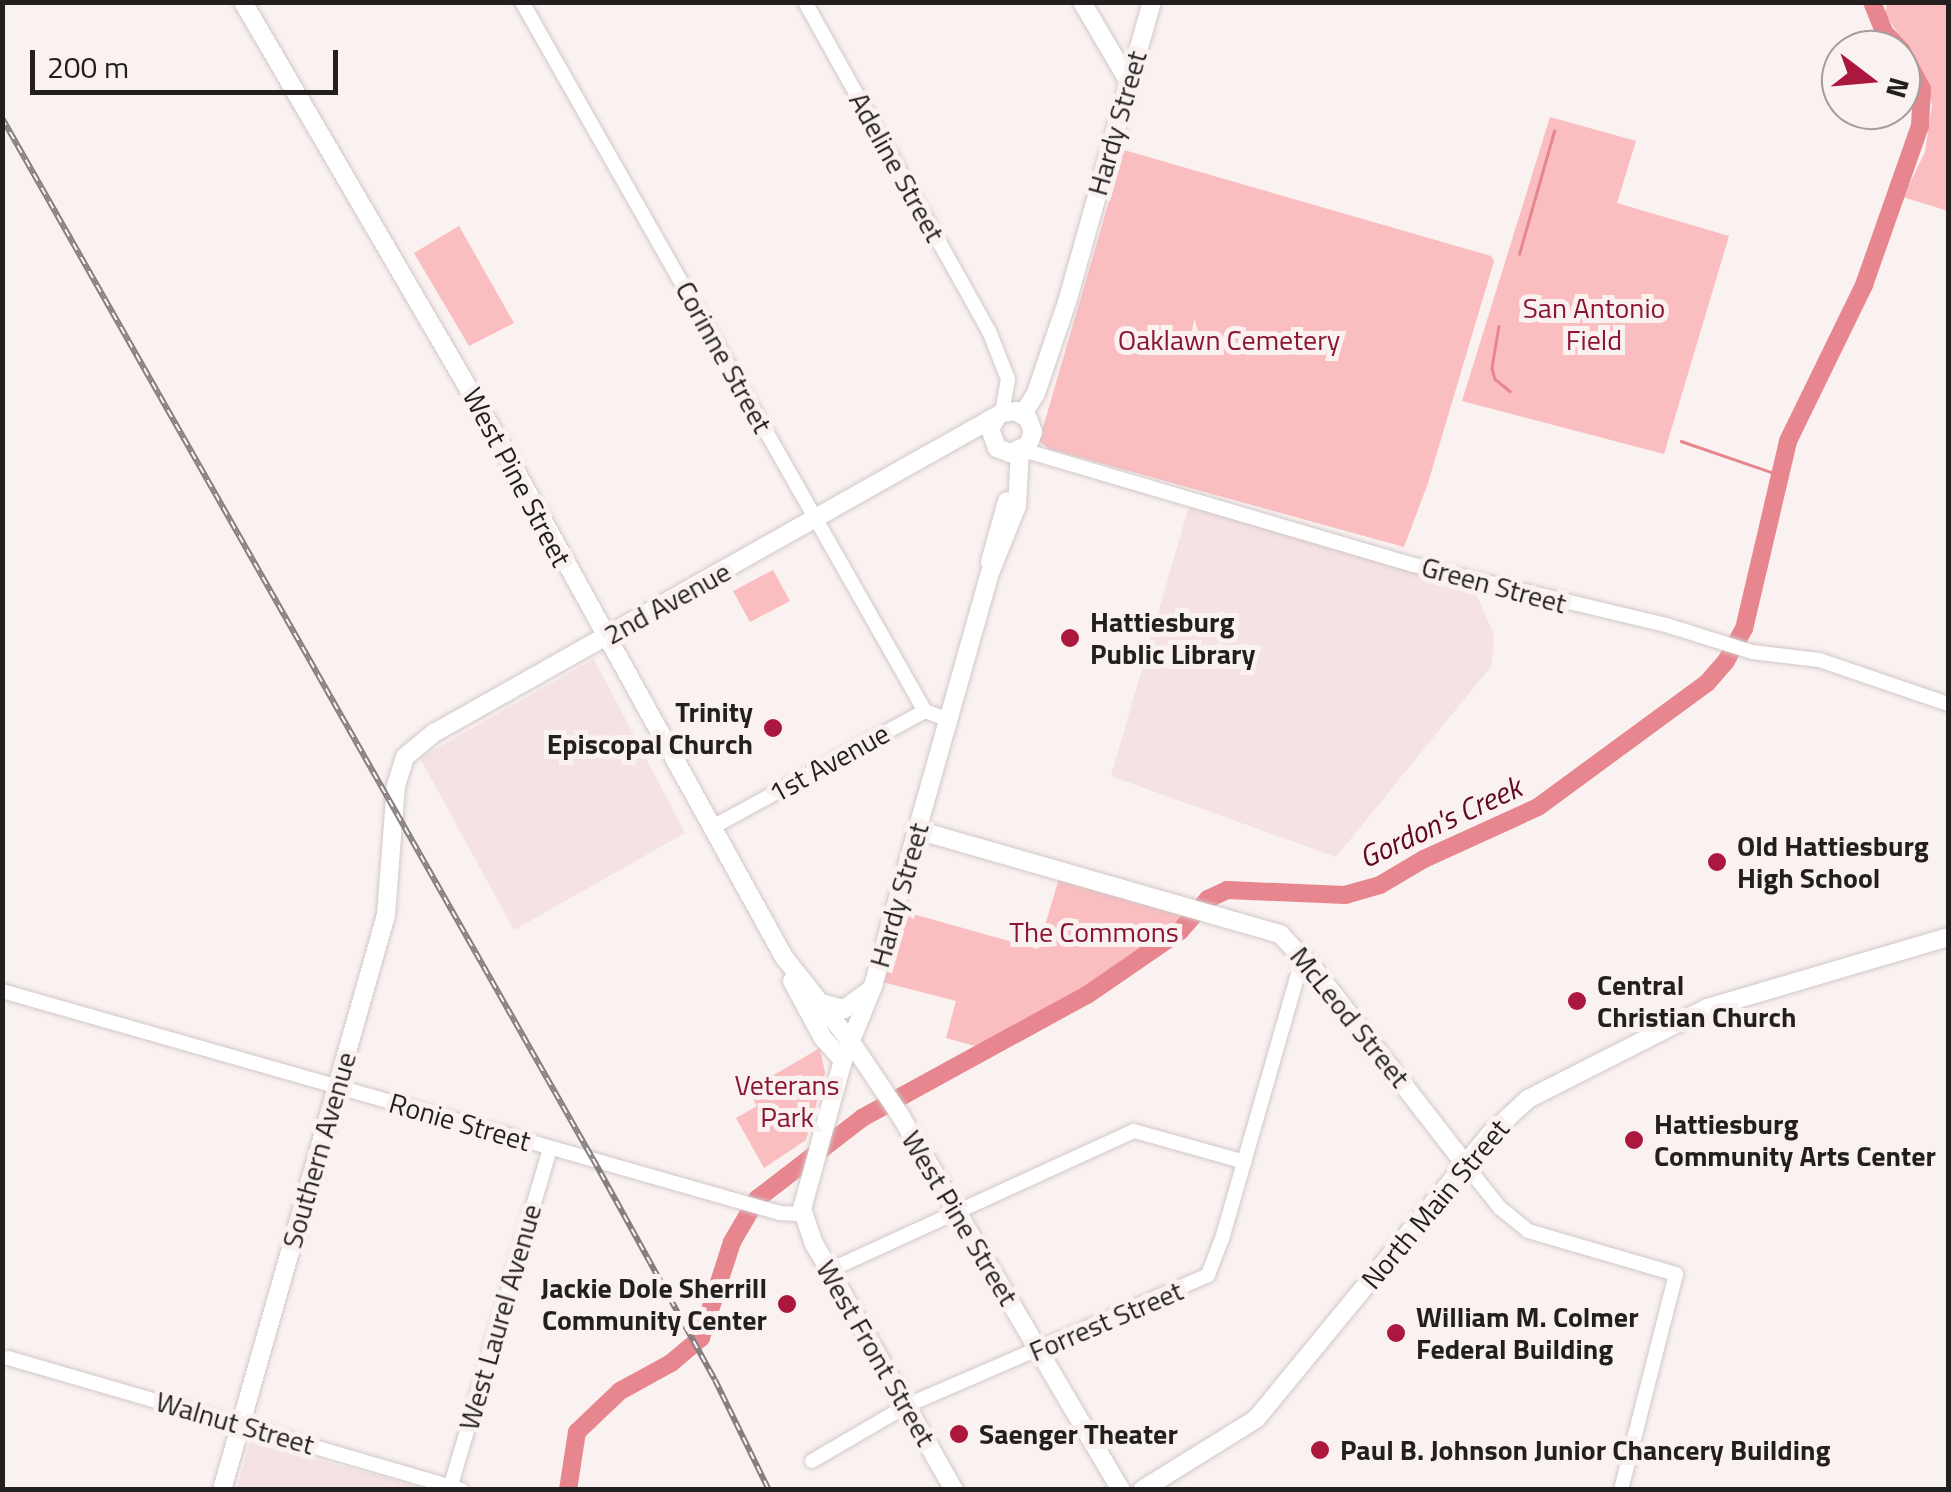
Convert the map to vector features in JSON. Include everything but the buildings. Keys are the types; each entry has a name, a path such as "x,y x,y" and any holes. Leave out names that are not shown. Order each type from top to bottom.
{"main road":[{"name":"West Pine Street","path":"243,2 446,348 784,956 823,1038 843,1060"},
{"path":"1082,2 1129,82"},
{"name":"Hardy Street","path":"1001,419 1036,393 1067,302 1152,2"},
{"name":"Hardy Street","path":"802,1214 805,1188 823,1126 843,1060 873,986 949,720 990,572 992,540 1065,329 1067,302"},
{"name":"2nd Avenue","path":"394,808 401,768 417,745 814,519 1001,419"},
{"path":"1001,419 993,442 1025,447"},
{"path":"1001,419 1025,447"},
{"name":"Southern Avenue","path":"222,1490 388,905 394,808"},
{"name":"McLeod Street","path":"917,830 1272,930 1303,956 1465,1164"},
{"name":"North Main Street","path":"1142,1490 1256,1419 1465,1164 1512,1111 1535,1094 1708,1008 1948,937"},
{"name":"West Pine Street","path":"784,956 851,1042 900,1116 1121,1490"},
{"path":"820,1003 835,1010 848,1008 873,986"},
{"path":"867,1004 868,1041 878,1082"},
{"path":"836,1083 853,1072 878,1082"},
{"name":"West Front Street","path":"802,1214 954,1490"}],"street":[{"name":"Corinne Street","path":"522,2 925,711"},
{"name":"Adeline Street","path":"805,2 989,332 1010,359 1001,419"},
{"name":"Green Street","path":"1025,447 1414,565 1752,652 1818,660 1948,704"},
{"path":"925,711 949,720"},
{"name":"1st Avenue","path":"711,828 925,711"},
{"name":"Forrest Street","path":"812,1460 908,1405 1208,1275 1245,1162 1303,956"},
{"name":"Ronie Street","path":"2,991 780,1213 802,1214"},
{"path":"830,1270 1140,1131 1245,1162"},
{"name":"West Laurel Avenue","path":"456,1487 550,1148"},
{"path":"1465,1164 1500,1208 1528,1230 1676,1274 1621,1490"},
{"name":"Walnut Street","path":"4,1356 456,1487"}],"shaded area":[{"path":"1189,506 1473,588 1494,634 1492,665 1336,857 1111,776"},
{"path":"594,659 685,833 514,930 420,758"},
{"path":"250,1442 428,1489 237,1489"}],"green space":[{"path":"1887,3 1948,3 1948,211 1903,197 1925,152 1932,105 1921,72 1921,30 1896,30 1885,14"},
{"name":"San Antonio Field","path":"1550,117 1636,141 1617,203 1729,236 1664,454 1462,401"},
{"name":"Oaklawn Cemetery","path":"1124,150 1491,256 1494,261 1428,483 1404,547 1049,449 1039,441"},
{"path":"459,226 514,323 469,346 414,253"},
{"path":"773,570 790,601 750,622 733,591"},
{"name":"The Commons","path":"1061,872 1199,909 1180,931 1087,995 989,1050 946,1038 956,1001 875,980 895,909 1038,949"},
{"name":"Veterans Park","path":"820,1048 825,1073 806,1140 764,1168 736,1118 757,1106 748,1090"}],"waterway":[{"name":"Gordon's Creek","path":"1872,2 1883,30"},
{"name":"Gordon's Creek","path":"1921,87 1921,108"},
{"name":"Gordon's Creek","path":"568,1490 577,1432 620,1391 671,1363 701,1338 732,1242 757,1199 862,1118 1087,995 1180,931 1208,899 1227,890 1345,895 1380,885 1424,859 1538,807 1707,683 1726,661 1744,629 1788,441 1864,285 1919,130"},
{"path":"1519,254 1554,131"},
{"path":"1499,326 1492,368 1495,379 1510,391"},
{"path":"1681,441 1780,475"}],"railway":[{"path":"2,118 593,1159 715,1380 769,1490"}],"place":[{"name":"Hattiesburg Public Library","path":"1070,638"},
{"name":"Trinity Episcopal Church","path":"773,728"},
{"name":"Old Hattiesburg High School","path":"1717,862"},
{"name":"Central Christian Church","path":"1577,1001"},
{"name":"Hattiesburg Community Arts Center","path":"1634,1140"},
{"name":"Jackie Dole Sherrill Community Center","path":"787,1304"},
{"name":"William M. Colmer Federal Building","path":"1396,1333"},
{"name":"Saenger Theater","path":"959,1434"},
{"name":"Paul B. Johnson Junior Chancery Building","path":"1320,1450"}]}
